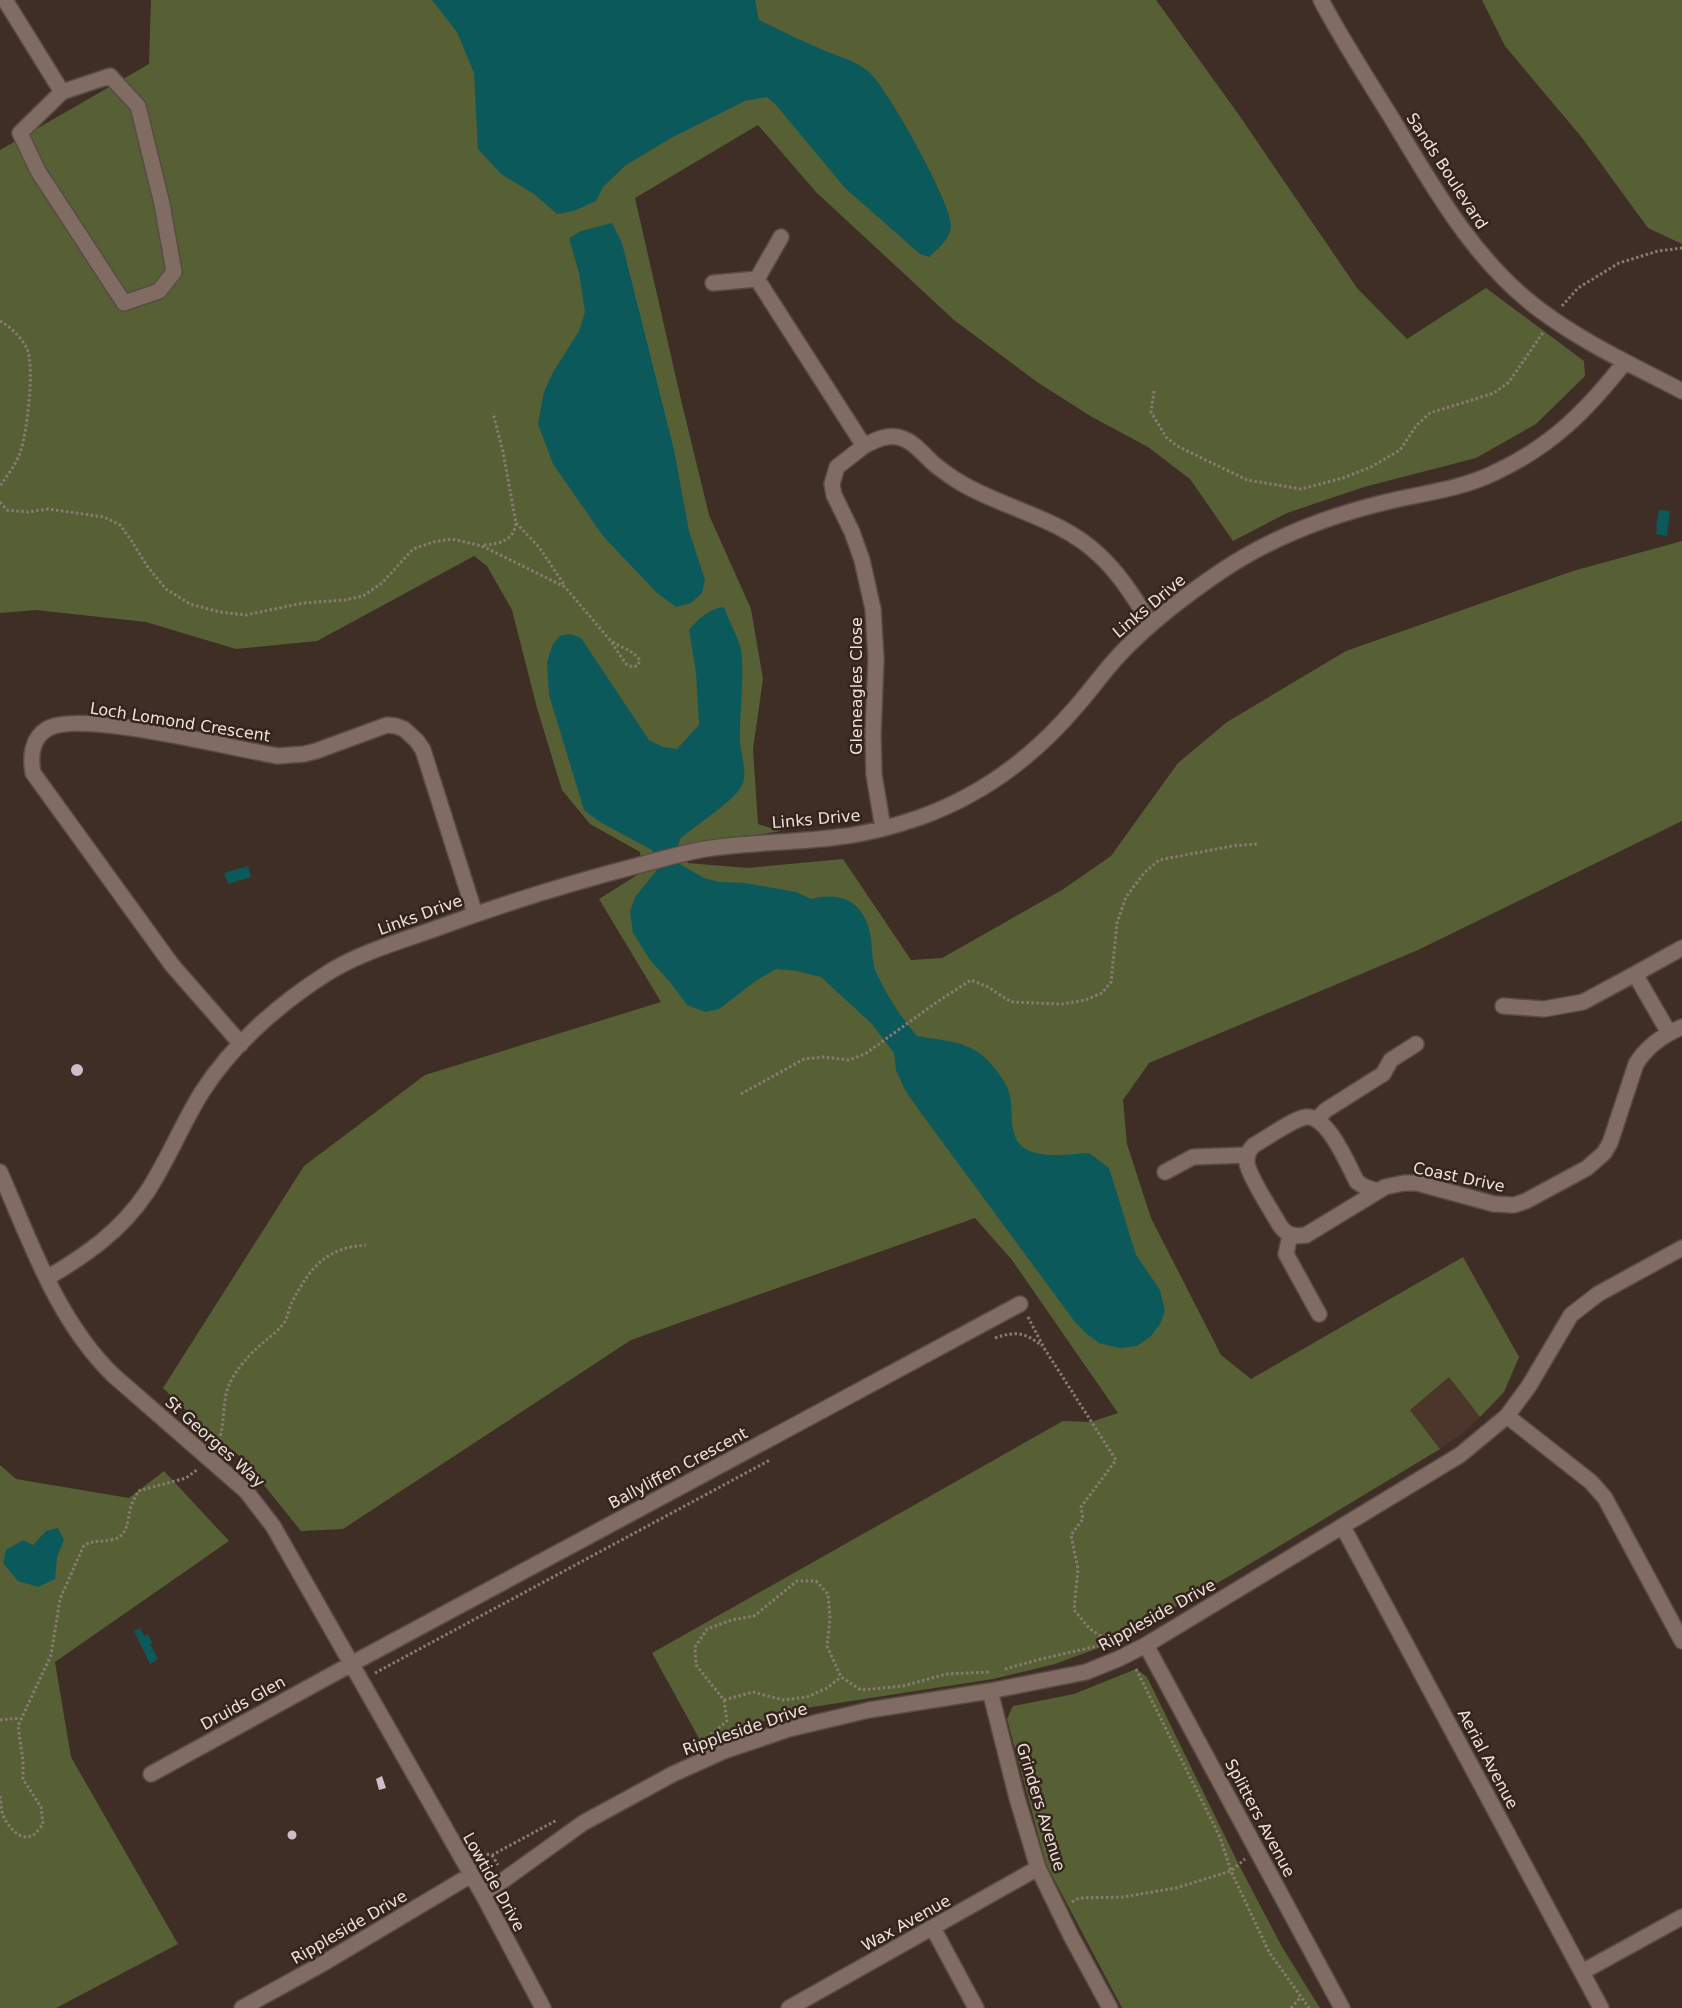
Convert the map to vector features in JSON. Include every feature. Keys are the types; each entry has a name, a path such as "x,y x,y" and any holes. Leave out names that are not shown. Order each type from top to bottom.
{"street":[{"path":"5,0 62,92"},
{"name":"Sands Boulevard","path":"1321,0 1437,194 1465,234 1497,272 1539,310 1625,362 1682,391"},
{"path":"110,76 138,106 162,204 174,272 159,291 124,303 38,171 20,132 62,92 110,76"},
{"path":"757,278 781,237"},
{"path":"712,283 757,278"},
{"path":"757,278 864,446"},
{"name":"Links Drive","path":"47,1278 98,1246 130,1213 146,1193 204,1088 241,1044 264,1021 326,974 362,956 475,914 595,876 702,849 768,841 833,838 883,828 919,818 963,800 1004,774 1042,743 1073,711 1123,651 1151,624 1223,570 1256,551 1326,519 1358,509 1474,481 1513,463 1549,440 1578,418 1597,398 1625,362"},
{"name":"Gleneagles Close","path":"883,828 874,775 873,718 876,667 873,609 862,560 852,532 834,495 832,484 837,467 864,446 888,436 905,439 934,464 962,483 1040,518 1078,539 1097,553 1112,569 1131,592 1151,624"},
{"name":"Loch Lomond Crescent","path":"241,1044 172,965 32,773 33,746 39,735 49,728 72,724 117,726 278,756 304,754 380,728 396,726 410,735 423,750 475,914"},
{"path":"1503,1006 1544,1010 1582,1002 1682,948"},
{"path":"1635,974 1676,1030"},
{"name":"Coast Drive","path":"1290,1236 1306,1235 1378,1191 1393,1184 1417,1183 1504,1206 1526,1201 1587,1168 1604,1153 1610,1143 1636,1064 1643,1052 1676,1030"},
{"path":"1317,1119 1326,1110 1383,1074 1391,1060 1416,1044"},
{"path":"1320,1314 1286,1254 1290,1236 1284,1231 1274,1216 1248,1167 1247,1155 1249,1150 1254,1145 1297,1120 1306,1117 1317,1119 1324,1124 1331,1134 1357,1182 1364,1187 1378,1191"},
{"path":"1165,1172 1193,1157 1247,1155"},
{"name":"St Georges Way","path":"0,1172 63,1310 96,1359 246,1491 255,1502 273,1526 413,1774"},
{"name":"Rippleside Drive","path":"483,1894 584,1823 673,1774 724,1752 789,1729 869,1710 990,1691 1086,1672 1146,1645 1460,1455 1507,1416 1529,1386 1571,1315 1598,1294 1682,1248"},
{"name":"Ballyliffen Crescent","path":"352,1663 1020,1304"},
{"path":"1507,1416 1591,1482 1605,1498 1682,1641"},
{"name":"Aerial Avenue","path":"1343,1527 1602,2008"},
{"name":"Splitters Avenue","path":"1146,1645 1342,2008"},
{"name":"Druids Glen","path":"151,1774 352,1663"},
{"name":"Grinders Avenue","path":"990,1691 1017,1798 1038,1868 1110,2008"},
{"name":"Lowtide Drive","path":"413,1774 483,1894 543,2008"},
{"name":"Wax Avenue","path":"789,2008 1038,1868"},
{"name":"Rippleside Drive","path":"242,2008 322,1964 471,1875"},
{"path":"1582,1972 1682,1917"},
{"path":"933,1928 976,2008"}],"path":[{"path":"1557,312 1578,288 1620,264 1658,251 1682,248"},
{"path":"0,321 8,325 27,349 30,376 30,400 20,453 0,486"},
{"path":"1154,391 1152,412 1166,437 1177,446 1247,480 1301,489 1343,478 1372,467 1400,450 1416,426 1430,413 1464,404 1494,393 1509,382 1542,334"},
{"path":"482,546 497,544 510,538 515,530 516,523 503,452 493,413"},
{"path":"0,502 7,510 28,512 48,509 104,517 120,525 147,566 166,589 190,604 220,612 246,615 303,603 345,600 363,596 382,583 413,550 433,542 452,539 482,546 565,587"},
{"path":"516,523 539,547 565,587 610,640 626,664 632,667 638,666 640,660 636,654 610,640"},
{"path":"741,1094 804,1059 823,1057 848,1060 865,1054 971,980 988,987 1011,1002 1062,1004 1086,1000 1102,993 1112,982 1116,923 1126,896 1144,873 1160,860 1232,846 1257,844"},
{"path":"216,1446 222,1436 224,1400 229,1385 255,1349 272,1336 285,1322 291,1304 315,1265 330,1253 351,1246 366,1245"},
{"path":"1020,1304 1044,1348 1116,1460 1081,1507 1083,1519 1071,1535 1078,1569 1074,1610 1090,1629 1129,1654 1220,1837 1231,1871 1269,1952 1309,2008"},
{"path":"990,1339 1012,1333 1031,1337 1044,1348"},
{"path":"375,1673 771,1459"},
{"path":"0,1796 2,1814 10,1829 19,1835 28,1836 36,1834 43,1824 41,1807 23,1779 23,1761 18,1726 51,1655 60,1599 84,1545 94,1540 110,1541 120,1538 126,1530 131,1505 138,1491 186,1478 195,1472"},
{"path":"701,1742 727,1721 724,1700 696,1665 694,1647 707,1629 732,1620 754,1616 797,1582 816,1580 828,1594 830,1618 827,1646 841,1676 861,1690 902,1686 946,1674 991,1672"},
{"path":"1000,1671 1037,1660 1112,1643"},
{"path":"366,1656 377,1677"},
{"path":"724,1700 753,1692 783,1700 807,1697 826,1688 841,1676"},
{"path":"0,1720 21,1718"},
{"path":"475,1845 479,1853 492,1855 560,1818"},
{"path":"1058,1908 1079,1898 1123,1898 1176,1888 1231,1871 1256,1849"},
{"path":"1291,2008 1301,1997"}],"shaded area":[{"path":"1449,1377 1480,1417 1463,1433 1440,1449 1410,1410"}],"green space":[{"path":"151,0 1156,0 1239,115 1357,288 1407,339 1486,288 1584,361 1585,376 1536,424 1476,458 1364,487 1287,513 1233,541 1190,479 1148,447 1092,417 1037,382 954,320 816,192 758,125 635,198 709,515 751,609 763,679 753,749 758,824 780,831 683,848 688,863 747,868 843,859 911,960 942,958 1062,890 1111,856 1178,763 1227,722 1346,651 1573,571 1682,541 1682,821 1418,950 1149,1063 1123,1100 1127,1144 1151,1218 1221,1355 1251,1379 1463,1257 1519,1357 1504,1392 1480,1417 1449,1377 1410,1410 1440,1449 1233,1574 1112,1643 1055,1664 993,1679 800,1709 701,1742 652,1653 1063,1421 1091,1422 1118,1413 1012,1260 975,1218 631,1340 343,1529 301,1531 243,1459 199,1423 163,1388 304,1166 425,1075 661,1002 599,899 642,872 640,852 590,824 562,790 537,708 512,610 487,566 474,556 317,641 236,649 146,622 36,610 0,613 0,150 149,64"},
{"path":"1482,0 1682,0 1682,244 1648,228 1583,139 1505,46"},
{"path":"0,1465 16,1479 129,1498 164,1471 229,1541 55,1662 71,1757 178,1944 56,2008 0,2008"},
{"path":"1136,1669 1147,1677 1239,1865 1282,1947 1320,2008 1122,2008 1046,1864 1007,1719 1013,1706 1074,1694"}],"water":[{"path":"432,0 755,0 759,20 813,46 859,65 878,82 931,172 949,214 950,231 943,243 929,257 920,254 845,188 776,105 767,97 745,101 671,138 626,165 603,187 596,201 574,211 557,214 534,194 501,174 478,149 474,73 457,32"},
{"path":"612,223 622,243 674,450 689,531 705,580 702,593 691,603 676,607 657,593 603,536 553,464 538,424 544,392 552,374 579,331 585,312 579,273 569,238 581,231"},
{"path":"1659,510 1670,511 1667,536 1656,534"},
{"path":"724,607 741,650 740,741 744,778 743,783 733,797 680,839 678,847 681,865 704,878 719,882 745,883 796,892 811,899 833,897 851,902 864,916 871,938 876,972 899,1013 917,1036 965,1045 988,1061 998,1072 1009,1091 1013,1130 1020,1144 1036,1153 1049,1155 1089,1153 1109,1168 1136,1255 1160,1290 1165,1311 1160,1324 1151,1336 1137,1346 1119,1348 1099,1343 1075,1322 905,1090 896,1070 894,1053 872,1024 821,977 797,971 776,969 757,980 719,1009 706,1012 687,1005 650,960 633,933 630,912 635,897 657,870 652,850 600,822 584,810 549,695 547,662 553,644 560,636 570,634 581,638 649,740 663,747 677,749 699,725 696,672 689,630 705,615"},
{"path":"248,866 251,877 228,884 224,873"},
{"path":"58,1528 64,1540 57,1557 55,1579 38,1587 18,1581 3,1563 6,1550 23,1540 33,1545 46,1531"},
{"path":"140,1628 144,1636 148,1634 152,1643 150,1644 158,1659 150,1664 134,1631"}],"building":[{"path":"77,1064 83,1070 77,1076 71,1070"},
{"path":"382,1776 386,1788 379,1790 376,1779"},
{"path":"292,1830 297,1835 292,1840 287,1835"}]}
